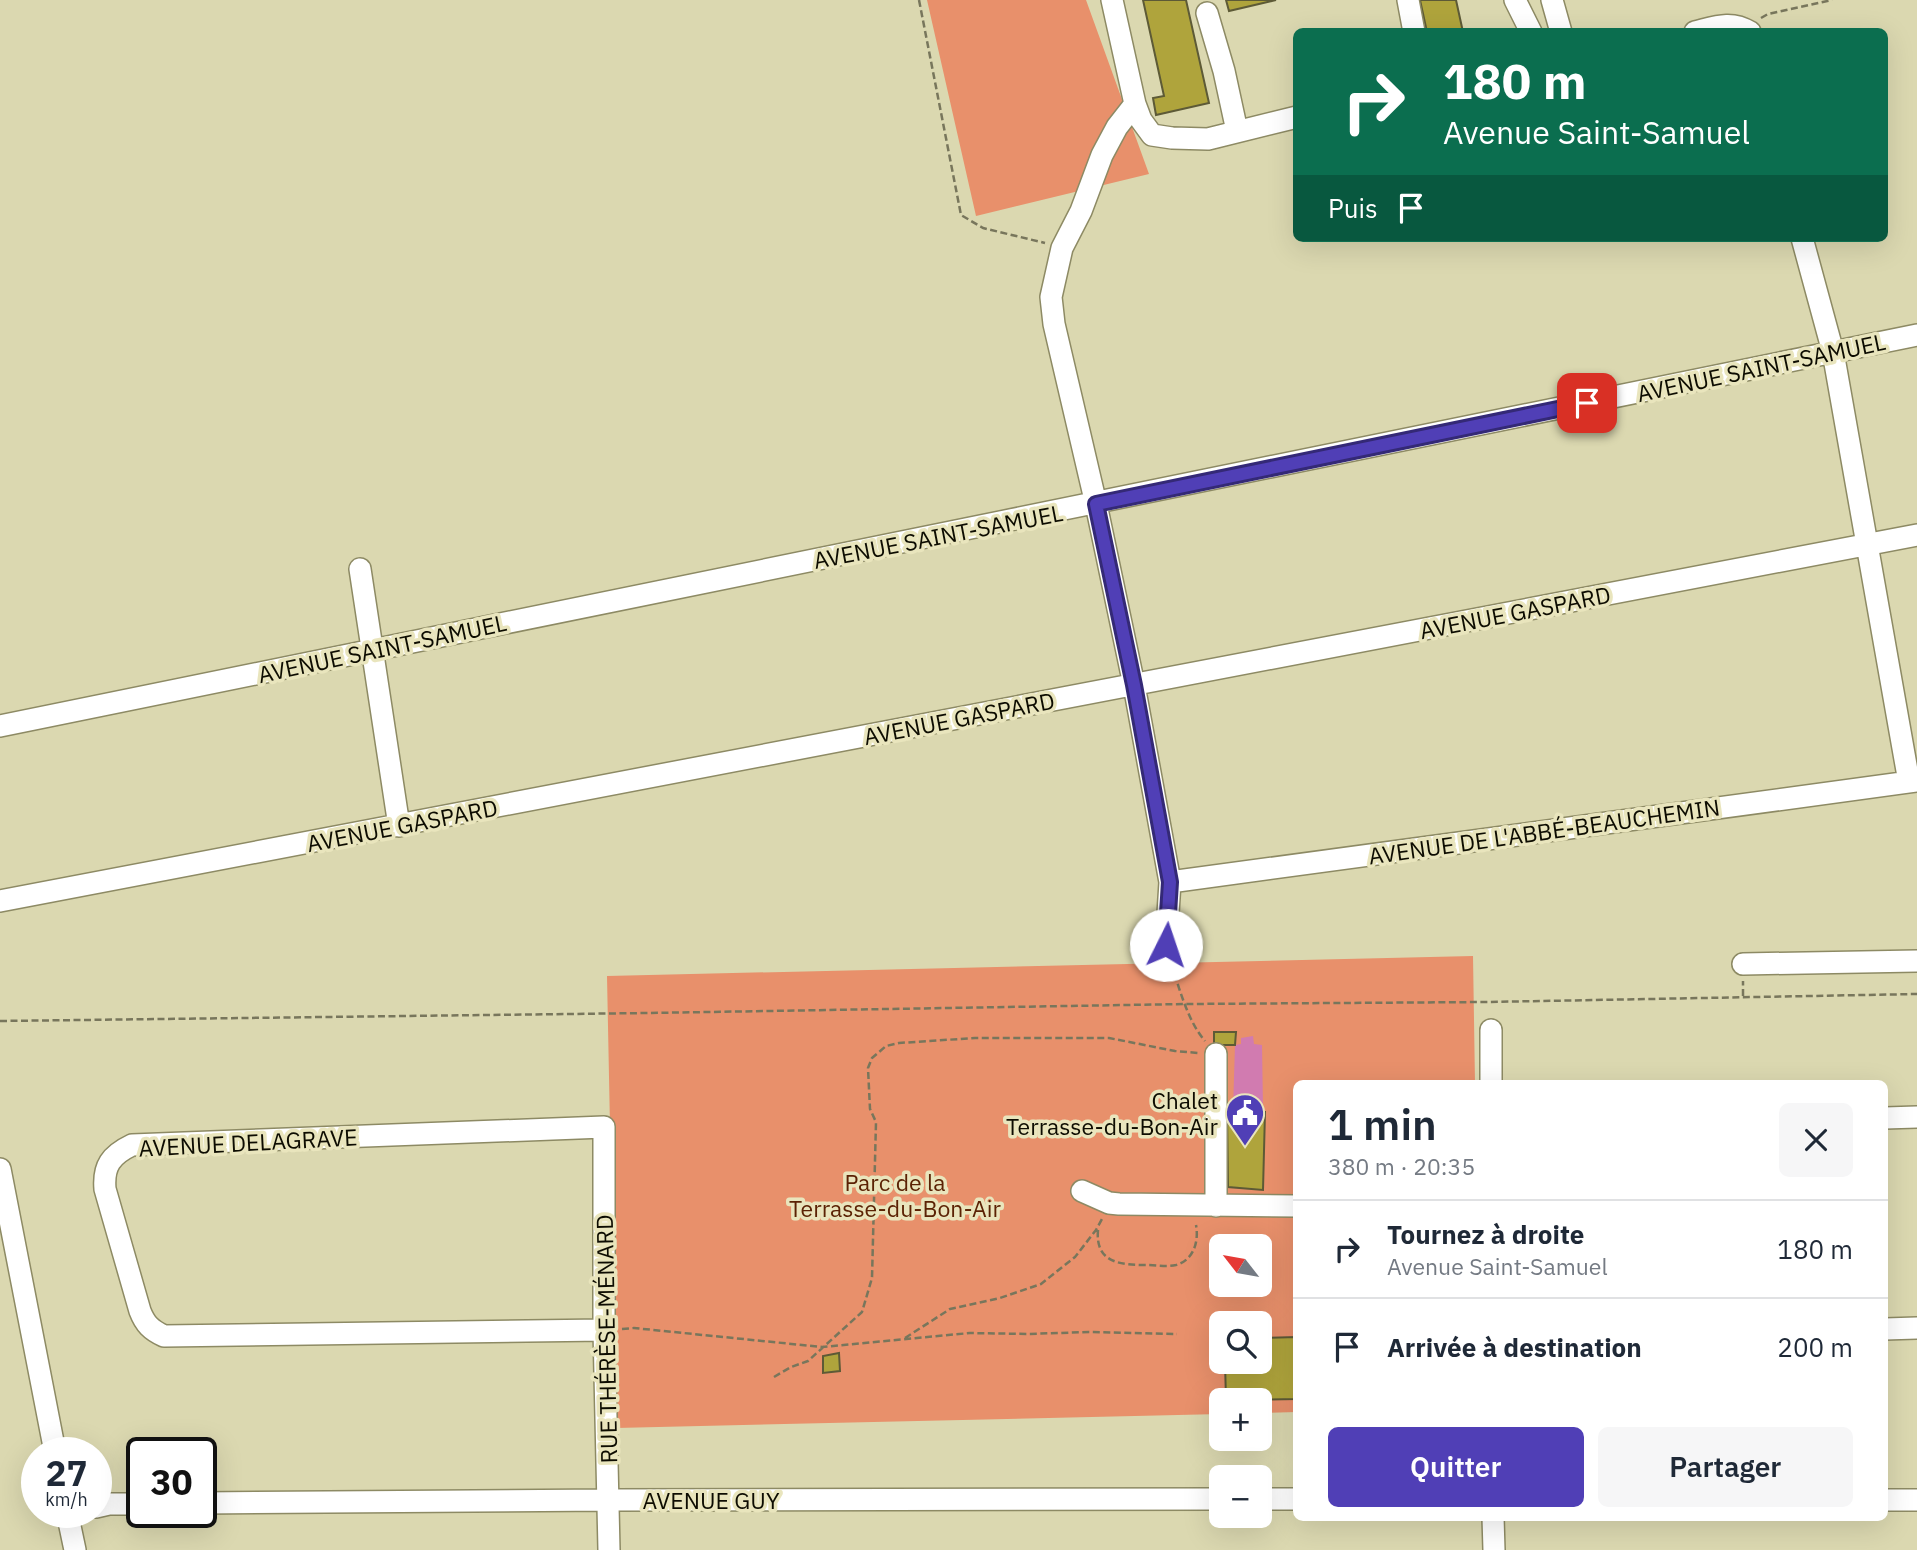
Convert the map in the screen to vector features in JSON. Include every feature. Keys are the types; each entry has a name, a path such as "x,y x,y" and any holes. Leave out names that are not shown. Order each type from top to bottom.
{"street":[{"path":"1112,0 1135,104 1141,120 1152,135 1208,139 1293,118"},
{"path":"1408,0 1413,28"},
{"path":"1515,0 1529,28"},
{"path":"1552,0 1560,28"},
{"path":"1207,13 1224,71 1237,131"},
{"path":"1708,28 1731,24 1742,28"},
{"path":"1135,104 1116,127 1101,155 1081,211 1062,248 1051,297 1054,324 1134,685 1170,882 1166,945"},
{"path":"1803,242 1833,352 1913,781"},
{"name":"AVENUE SAINT-SAMUEL","path":"0,726 1917,335"},
{"name":"AVENUE GASPARD","path":"0,901 1917,535"},
{"path":"360,569 399,826"},
{"name":"AVENUE DE L'ABBÉ-BEAUCHEMIN","path":"1170,882 1913,781"},
{"path":"1744,964 1917,961"},
{"path":"1491,1030 1492,1080"},
{"path":"1216,1054 1216,1206"},
{"path":"1888,1118 1917,1117"},
{"name":"RUE THÉRÈSE-MÉNARD","path":"604,1127 604,1330 610,1550"},
{"name":"AVENUE DELAGRAVE","path":"604,1127 132,1145 119,1151 110,1161 104,1176 105,1189 145,1323 164,1336 604,1330"},
{"path":"0,1169 52,1437"},
{"path":"1082,1191 1109,1203 1119,1204 1293,1206"},
{"path":"1888,1329 1917,1328"},
{"name":"AVENUE GUY","path":"217,1503 1209,1499"},
{"path":"1272,1499 1293,1499"},
{"path":"1888,1500 1917,1500"},
{"path":"1493,1521 1494,1550"},
{"path":"72,1528 75,1550"}],"path":[{"path":"919,0 961,215 983,228 1062,248"},
{"path":"1750,28 1768,14 1832,0"},
{"path":"1166,945 1199,1033 1216,1054"},
{"path":"0,1021 1917,994"},
{"path":"774,1377 808,1361 862,1312 872,1278 876,1122 870,1109 868,1068 873,1058 886,1046 975,1038 1109,1038 1175,1051 1216,1054"},
{"path":"902,1340 950,1309 1000,1298 1041,1284 1075,1257 1098,1227 1100,1248 1115,1262 1125,1265 1175,1265 1192,1253 1196,1244 1195,1224"},
{"path":"604,1330 634,1328 822,1347 970,1333 1177,1334"}],"green space":[{"path":"927,0 1086,0 1149,174 976,216"},
{"name":"Parc de la Terrasse-du-Bon-Air","path":"1473,956 1475,1080 1293,1080 1293,1412 1272,1413 1272,1388 1209,1388 1209,1414 616,1428 607,976"}],"shaded area":[{"path":"1253,1036 1254,1044 1262,1045 1263,1109 1233,1110 1235,1045 1241,1044 1241,1038"}],"building":[{"path":"1143,0 1186,0 1209,103 1156,115 1153,98 1164,96"},
{"path":"1226,0 1276,0 1229,11"},
{"path":"1420,0 1456,0 1462,28 1426,28"},
{"path":"1214,1032 1236,1032 1235,1045 1214,1045"},
{"path":"1227,1111 1265,1112 1263,1190 1228,1187"},
{"path":"1293,1337 1293,1399 1272,1399 1272,1388 1226,1388 1225,1374 1272,1374 1272,1338"},
{"path":"839,1353 840,1371 823,1373 823,1356"}],"place":[{"name":"Chalet Terrasse-du-Bon-Air","path":"1245,1147"}],"route":[{"path":"1166,945 1170,882 1134,685 1096,504 1587,403"}]}
